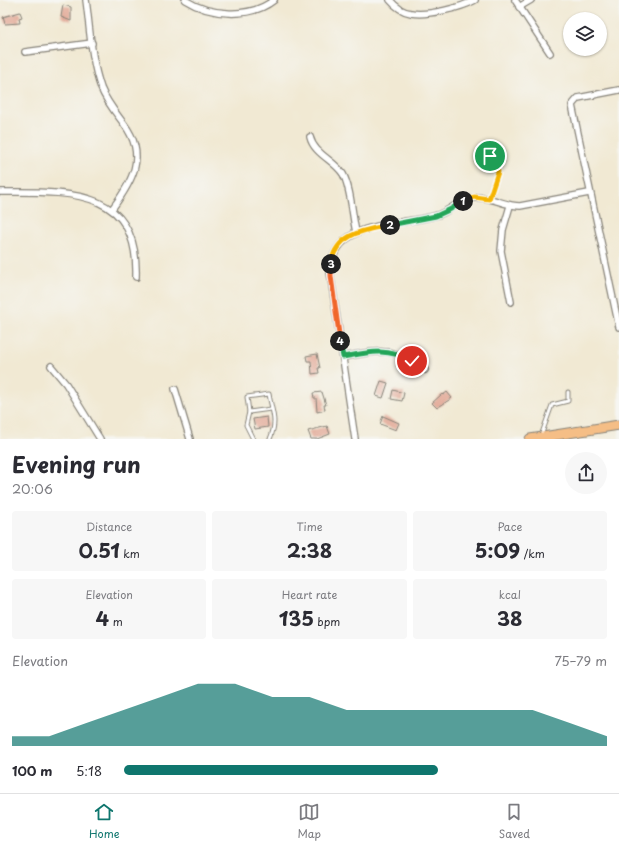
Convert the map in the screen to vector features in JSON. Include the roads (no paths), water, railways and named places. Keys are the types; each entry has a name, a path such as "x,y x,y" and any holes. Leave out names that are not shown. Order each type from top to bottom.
{"main road":[{"path":"530,439 619,425"}],"street":[{"path":"86,0 92,43 101,89 129,131 136,155 136,166 130,184 112,209"},
{"path":"185,0 207,9 238,13 257,10 274,0"},
{"path":"390,0 397,7 413,13 458,7 475,0"},
{"path":"515,0 550,53"},
{"path":"519,7 530,0"},
{"path":"25,52 92,43"},
{"path":"619,90 578,98 572,105 589,193 619,327"},
{"path":"310,138 311,142 319,151 336,165 345,178 356,232"},
{"path":"0,192 38,191 76,196 96,200 112,209 124,222 131,235 136,251 136,277"},
{"path":"355,439 331,266 337,248 349,236 356,232 436,216 469,199 489,199 510,206 529,205 589,193"},
{"path":"510,206 503,230 501,251 511,302"},
{"path":"612,292 619,291"},
{"path":"343,357 387,351 401,355 425,370"},
{"path":"50,366 66,384 100,439"},
{"path":"175,389 190,439"}],"lane":[{"path":"489,199 498,172 496,165"},
{"path":"540,438 552,405 568,401 568,392"},
{"path":"253,439 246,425 249,412 247,396 269,394 271,409 275,418 274,429 270,439"},
{"path":"249,412 271,409"}]}
